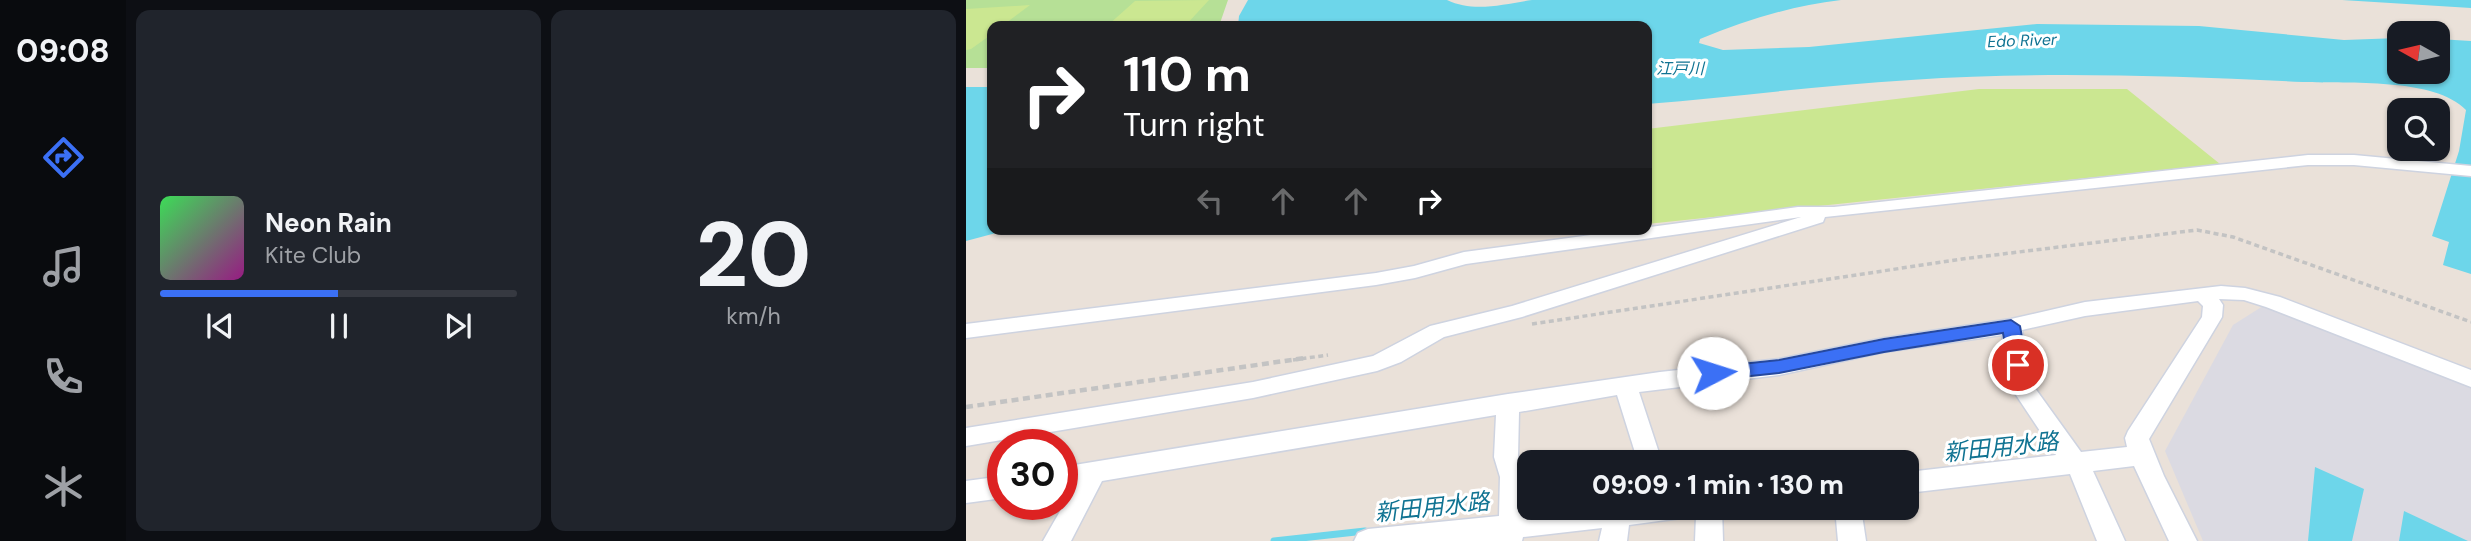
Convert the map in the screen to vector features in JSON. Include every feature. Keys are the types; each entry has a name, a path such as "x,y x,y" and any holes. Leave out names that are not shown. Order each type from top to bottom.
{"street":[{"path":"1652,232 1798,212 1834,212 2308,160 2354,160 2446,169"},
{"path":"966,438 1253,390 1377,363 1393,357 1437,331 1515,312 1834,212"},
{"path":"966,331 1376,279 1415,272 1464,258 1628,235"},
{"path":"1078,474 1627,385 1779,367 1884,345 2011,326 2085,309 2203,294 2233,292 2258,297 2471,379"},
{"path":"2183,541 2167,503 2141,455 2137,438 2214,311 2213,305 2203,294"},
{"path":"2011,326 2021,386 2077,464 2110,541"},
{"path":"1627,385 1629,402 1646,450"},
{"path":"1508,404 1506,457 1513,477 1510,533"},
{"path":"1919,482 2141,455"},
{"path":"1057,541 1083,497 1093,472"},
{"path":"966,492 987,489"},
{"path":"1368,541 1615,528 1638,520"},
{"path":"1709,520 1709,541"},
{"path":"1849,520 1852,541"}],"lane":[{"path":"2446,169 2471,171"}],"path":[{"path":"1524,325 1860,274 2197,230 2232,237 2471,322"},
{"path":"966,407 1336,354"}],"shaded area":[{"path":"2263,306 2471,385 2471,541 2203,541 2165,451 2233,325"}],"green space":[{"path":"966,0 1228,0 1221,21 987,21 987,68 966,68"},
{"path":"1209,0 1190,21 1113,21 1135,1"},
{"path":"1030,5 1009,21 987,21 987,38 966,50 966,9"},
{"path":"1979,89 2127,89 2220,164 1652,223 1652,128"}],"water":[{"name":"江戸川","path":"1248,0 1447,0 1478,7 1532,0 1841,0 1769,15 1700,39 1699,43 1723,50 1809,47 2037,24 2199,26 2344,40 2387,38 2387,84 2156,76 1960,77 1652,104 1652,21 1238,21"},
{"path":"2342,0 2471,0 2471,8"},
{"name":"江戸川","path":"2450,40 2471,41 2471,274 2443,265 2449,242 2432,236 2459,151 2466,110 2450,98 2412,87 2389,84 2450,84"},
{"path":"966,87 987,87 988,235 966,241"},
{"path":"2315,467 2364,489 2352,541 2308,541"},
{"path":"2404,511 2468,541 2399,541"}],"waterway":[{"name":"新田用水路","path":"1274,541 1365,531"}],"route":[{"path":"1713,373 1779,367 1884,345 2011,326 2018,365"}],"water label":[{"name":"Edo River","path":"2022,40"}]}
